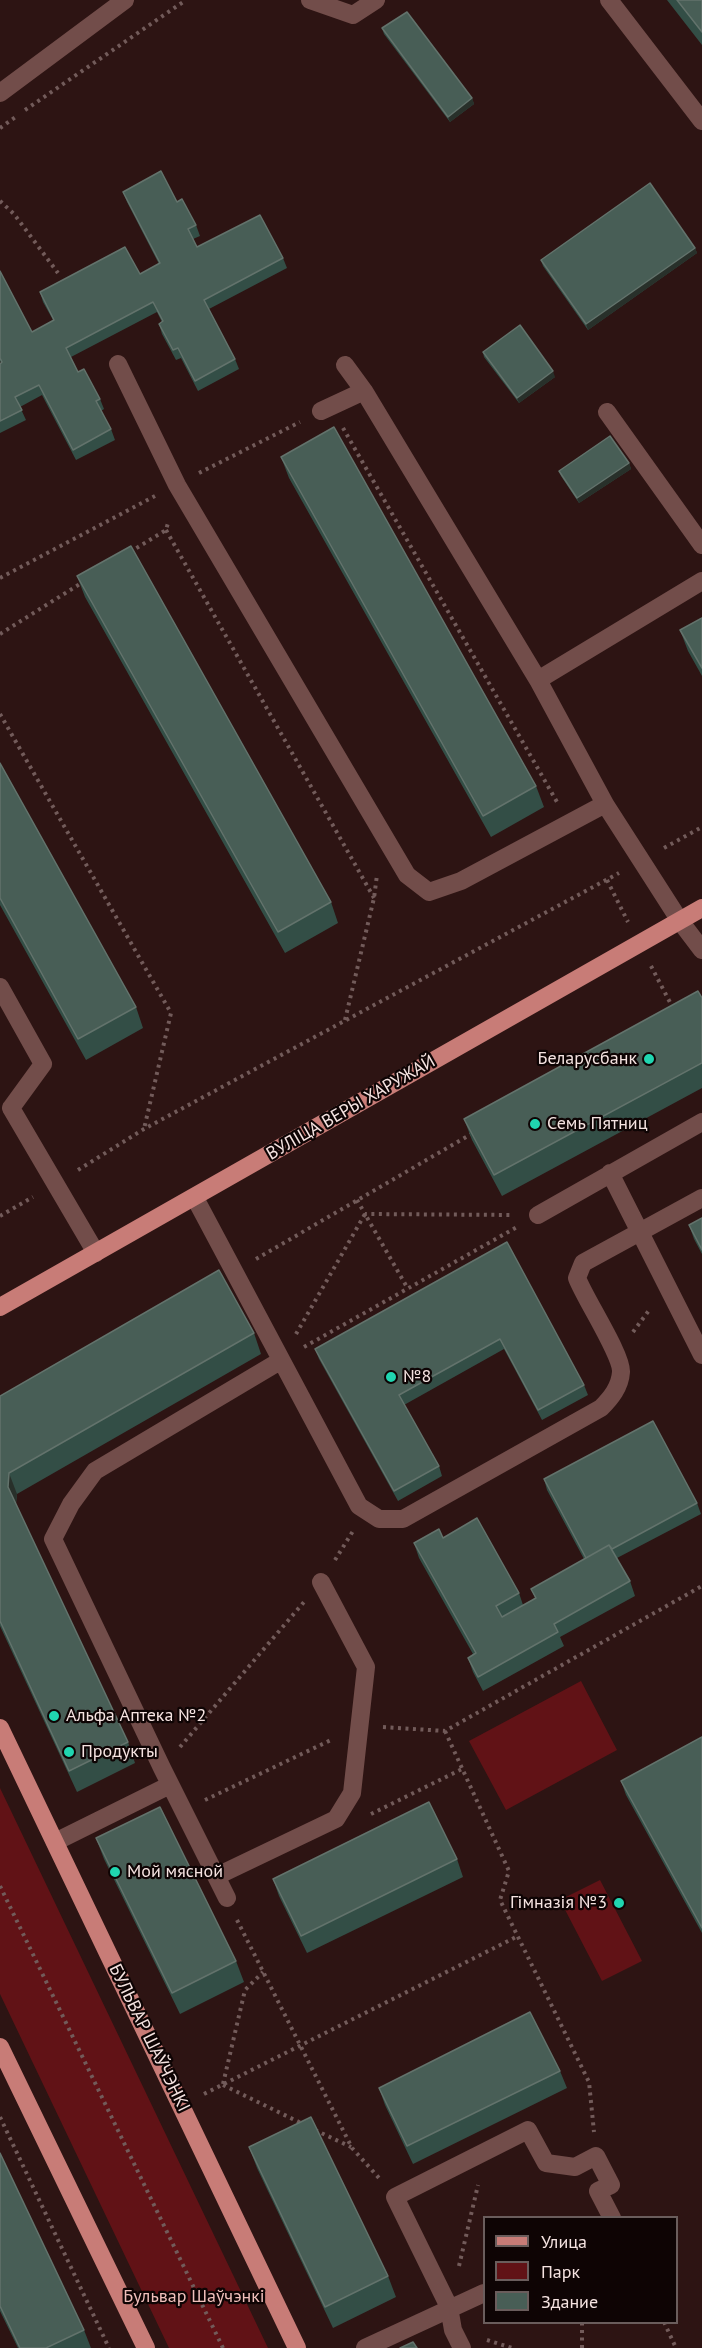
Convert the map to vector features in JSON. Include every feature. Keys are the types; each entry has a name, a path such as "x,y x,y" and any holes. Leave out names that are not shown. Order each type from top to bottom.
{"main road":[{"name":"ВУЛІЦА ВЕРЫ ХАРУЖАЙ","path":"0,1307 702,908"},
{"name":"БУЛЬВАР ШАЎЧЭНКІ","path":"0,1728 297,2348"},
{"path":"0,2047 146,2348"}],"street":[{"path":"0,93 125,0"},
{"path":"310,0 353,15 376,0"},
{"path":"609,0 702,121"},
{"path":"118,364 177,485 407,875 429,892 461,881 605,804"},
{"path":"345,365 364,391 538,680 605,804 680,921 702,950"},
{"path":"321,411 364,391"},
{"path":"607,412 702,545"},
{"path":"538,680 702,581"},
{"path":"0,987 43,1064 5,1108 55,1184 96,1253"},
{"path":"538,1215 702,1122"},
{"path":"610,1173 702,1355"},
{"path":"195,1198 359,1506 379,1519 403,1519 601,1408 614,1395 621,1371 615,1354 577,1278 583,1263 702,1198"},
{"path":"227,1898 53,1539 71,1504 95,1471 280,1361"},
{"path":"217,1876 336,1819 351,1793 366,1667 321,1582"},
{"path":"55,1842 166,1776"},
{"path":"462,2348 453,2330 449,2307 395,2197 528,2130 546,2163 575,2167 596,2156 611,2185 598,2191 611,2216"},
{"path":"365,2348 449,2307 483,2293"}],"path":[{"path":"0,128 186,0"},
{"path":"0,201 15,214 58,273"},
{"path":"0,578 321,411 341,424 569,822"},
{"path":"177,485 166,530 374,898"},
{"path":"127,554 166,530"},
{"path":"0,634 88,579"},
{"path":"0,714 171,1013 144,1129"},
{"path":"0,1216 144,1129 702,827"},
{"path":"345,1021 374,898 382,830"},
{"path":"452,1145 483,1127"},
{"path":"357,1200 408,1288"},
{"path":"365,1214 538,1215"},
{"path":"280,1361 365,1214"},
{"path":"280,1361 538,1215"},
{"path":"615,1354 668,1287"},
{"path":"166,1776 321,1582 365,1510"},
{"path":"183,1811 360,1726 445,1731 702,1586"},
{"path":"445,1731 509,1871 501,1900 589,2082 596,2156"},
{"path":"0,1886 223,2348"},
{"path":"227,1898 352,2148 395,2197"},
{"path":"201,2096 518,1936"},
{"path":"222,2085 246,1990 263,1972"},
{"path":"222,2085 352,2148"},
{"path":"0,2117 110,2348"},
{"path":"449,2307 487,2150"},
{"path":"582,2324 582,2348"},
{"path":"665,2324 676,2348"}],"green space":[{"path":"581,1681 617,1750 506,1810 469,1741"},
{"name":"Бульвар Шаўчэнкі","path":"0,1788 268,2348 169,2348 0,1994"},
{"path":"600,1880 642,1961 602,1981 560,1900"}],"building":[{"path":"677,0 702,0 702,32"},
{"path":"407,12 472,98 448,117 382,28"},
{"path":"161,171 177,202 182,199 196,225 188,229 197,247 260,215 283,258 204,300 235,359 195,381 178,348 173,350 159,324 163,321 153,302 66,348 78,372 84,369 100,399 96,401 111,429 73,450 39,385 15,397 22,410 0,421 0,364 2,362 0,358 0,271 32,332 54,320 40,292 125,247 140,274 160,263 123,192"},
{"path":"650,183 695,248 586,324 541,260"},
{"path":"520,325 553,371 517,398 483,352"},
{"path":"334,427 536,786 483,816 281,457"},
{"path":"610,436 629,463 577,498 559,471"},
{"path":"131,546 331,902 278,932 77,576"},
{"path":"702,618 702,668 680,630"},
{"path":"0,763 136,1007 78,1039 0,898"},
{"path":"698,991 702,998 702,1063 494,1175 464,1119"},
{"path":"702,1218 702,1250 689,1225"},
{"name":"№8","path":"507,1242 584,1385 538,1410 500,1339 399,1395 439,1466 394,1491 315,1349"},
{"path":"219,1270 254,1333 9,1473 8,1487 128,1742 69,1771 0,1621 0,1396"},
{"path":"653,1421 697,1503 612,1549 609,1545 586,1558 544,1479"},
{"path":"477,1518 519,1593 496,1606 502,1617 536,1598 531,1589 609,1545 630,1581 554,1624 558,1632 478,1677 468,1658 476,1653 414,1543 439,1529 443,1538"},
{"path":"702,1737 702,1928 621,1781"},
{"path":"429,1802 457,1859 301,1936 273,1879"},
{"path":"160,1807 236,1961 172,1993 96,1838"},
{"path":"530,2012 560,2071 407,2146 379,2088"},
{"path":"311,2117 388,2276 325,2307 249,2147"},
{"path":"0,2153 84,2330 46,2348 20,2348 0,2306"},
{"path":"413,2342 417,2348 400,2348"}],"place":[{"name":"Беларусбанк","path":"649,1059"},
{"name":"Семь Пятниц","path":"535,1124"},
{"name":"№8","path":"391,1377"},
{"name":"Альфа Аптека №2","path":"54,1716"},
{"name":"Продукты","path":"69,1752"},
{"name":"Мой мясной","path":"115,1872"},
{"name":"Гімназія №3","path":"619,1903"}]}
